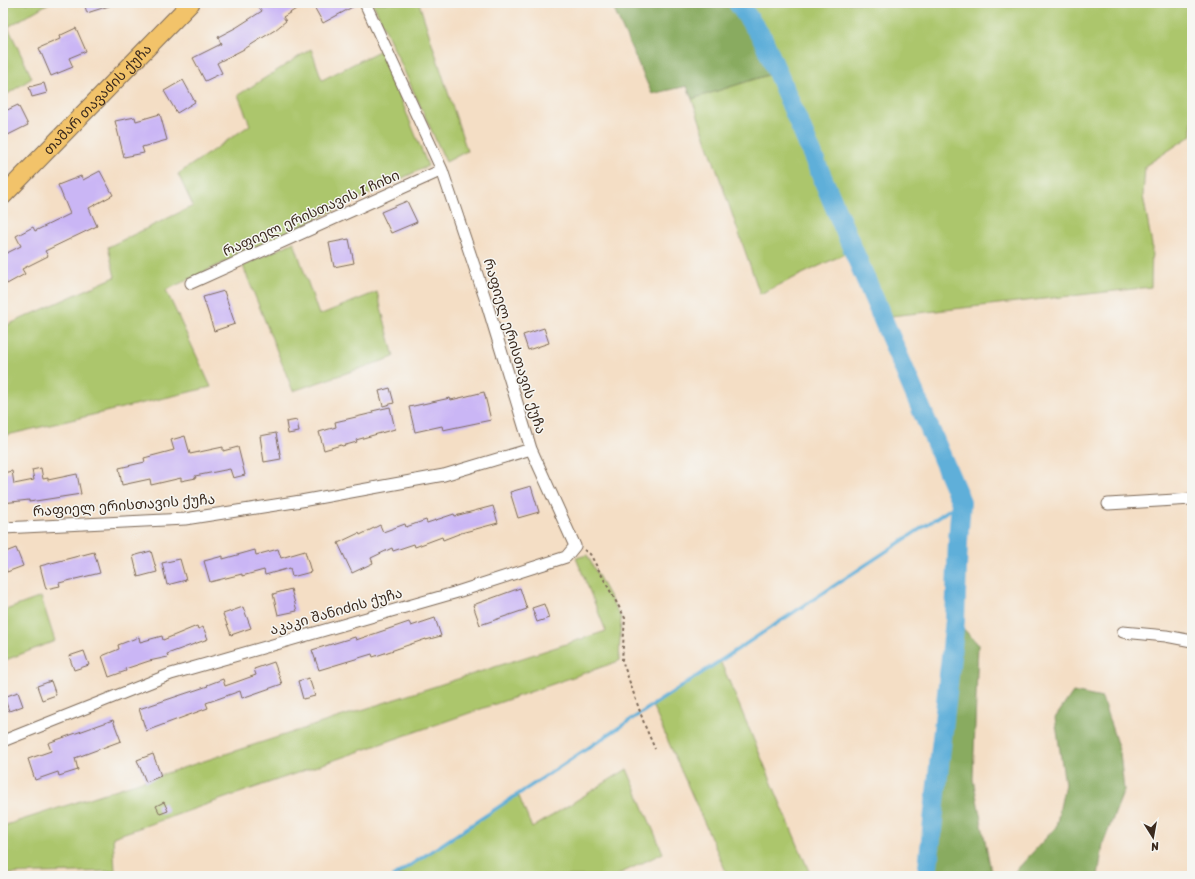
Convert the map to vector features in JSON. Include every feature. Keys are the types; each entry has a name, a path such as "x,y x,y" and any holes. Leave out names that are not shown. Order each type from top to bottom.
{"highway":[{"name":"თამარ თავაძის ქუჩა","path":"3,196 191,3"}],"street":[{"name":"რაფიელ ერისთავის ქუჩა","path":"3,528 186,519 301,501 444,475 531,449 487,304 442,170 364,3"},
{"name":"რაფიელ ერისთავის I ჩიხი","path":"191,283 442,170"},
{"path":"531,449 576,546"},
{"path":"1108,504 1192,499"},
{"name":"აკაკი შანიძის ქუჩა","path":"3,741 171,674 462,590 566,557 576,546"},
{"path":"1123,632 1166,636 1192,642"}],"path":[{"path":"576,546 590,554 625,618 622,660 638,708 655,749"}],"green space":[{"path":"3,3 49,3 8,27 32,78 3,97"},
{"path":"373,3 419,3 467,151 446,162"},
{"path":"611,3 738,3 763,39 777,72 692,99 687,86 652,94"},
{"path":"738,3 1192,3 1192,135 1145,166 1143,196 1152,245 1151,287 882,317 853,250 760,294 692,99 777,72 763,39"},
{"path":"311,49 322,80 381,50 428,166 166,290 211,387 3,436 3,327 115,277 108,247 193,206 178,174 250,125 238,95"},
{"path":"294,242 319,315 377,292 394,357 293,391 243,266"},
{"path":"587,555 621,618 619,661 113,837 115,871 5,874 3,826 606,631 576,558"},
{"path":"41,597 55,641 3,661 3,611"},
{"path":"955,620 978,644 973,779 992,876 927,876"},
{"path":"720,661 811,876 728,876 652,705"},
{"path":"1073,692 1102,698 1120,753 1124,790 1103,844 1098,876 1011,876 1056,827 1065,784 1055,718"},
{"path":"627,769 663,853 615,876 394,876 518,794 532,828"}],"building":[{"path":"84,3 112,3 112,5 87,13"},
{"path":"262,3 306,3 283,17 286,21 275,30 246,48 217,63 222,73 205,81 193,58 221,44 218,37 262,11 258,6"},
{"path":"312,3 358,3 358,4 323,23"},
{"path":"76,28 86,51 69,58 73,67 51,76 39,48 60,39 59,36"},
{"path":"183,80 195,102 177,113 164,91"},
{"path":"44,83 47,93 32,97 29,87"},
{"path":"18,105 28,125 8,135 3,124 3,112"},
{"path":"160,114 167,140 142,147 144,153 124,157 115,121 135,117 136,121"},
{"path":"100,171 113,195 89,208 97,226 45,251 48,256 22,269 25,274 7,284 3,275 3,255 21,246 16,236 33,227 35,231 70,214 58,185 81,176 83,180"},
{"path":"407,201 417,222 391,233 381,212"},
{"path":"349,239 354,263 334,267 329,243"},
{"path":"224,291 235,324 214,331 203,297"},
{"path":"544,328 549,343 528,350 523,335"},
{"path":"390,388 394,403 383,406 379,391"},
{"path":"484,392 491,420 443,430 442,426 415,432 409,407 450,398 451,400"},
{"path":"390,407 395,429 356,440 357,442 324,450 319,432 336,427 335,422 373,413 372,411"},
{"path":"297,420 299,432 288,434 286,422"},
{"path":"276,433 281,459 264,462 260,436"},
{"path":"185,436 190,454 223,447 223,451 238,447 245,475 233,478 230,469 195,476 196,478 181,481 181,478 151,485 150,479 122,485 119,468 145,462 144,458 174,450 171,440"},
{"path":"41,468 43,479 48,478 48,480 77,474 81,494 29,502 29,500 3,503 3,473 12,471 14,484 34,480 32,470"},
{"path":"531,486 539,512 518,518 510,492"},
{"path":"493,506 498,523 461,533 443,540 442,537 415,547 414,544 393,551 392,548 371,558 373,563 352,573 338,543 359,533 360,535 380,525 383,532 405,524 406,527 426,520 427,523 454,514 455,516"},
{"path":"16,548 23,566 7,572 3,559 3,553"},
{"path":"278,549 281,558 305,551 311,572 292,577 290,568 265,575 264,570 210,582 204,561 223,556 223,559 255,550 256,555"},
{"path":"151,551 157,572 138,577 133,556"},
{"path":"94,552 100,573 59,583 60,586 46,589 40,566"},
{"path":"180,559 186,580 167,585 162,563"},
{"path":"520,588 527,609 480,625 473,605"},
{"path":"291,589 297,611 278,615 273,594"},
{"path":"544,604 549,618 537,622 532,608"},
{"path":"243,607 251,628 231,635 223,614"},
{"path":"435,618 441,636 426,639 373,657 372,654 319,670 312,650 355,637 356,640 409,622 411,626"},
{"path":"197,626 198,629 203,627 208,639 167,654 168,657 149,661 125,669 126,671 109,677 102,656 119,649 118,645 139,637 140,642 162,636 163,640"},
{"path":"84,651 89,665 74,670 69,656"},
{"path":"274,662 282,684 242,698 240,691 206,703 208,708 146,731 139,709 208,686 207,685 223,679 225,686 256,675 254,669"},
{"path":"309,678 315,696 303,699 298,681"},
{"path":"51,681 56,695 42,700 37,686"},
{"path":"18,692 23,706 9,711 4,697"},
{"path":"113,720 121,741 75,758 78,770 59,776 58,772 35,780 28,759 51,751 48,743"},
{"path":"153,754 161,776 146,782 137,760"},
{"path":"164,802 168,811 160,814 156,806"}],"waterway":[{"path":"738,3 763,39 961,502 955,620 927,876"},
{"path":"394,876 961,502"}]}
